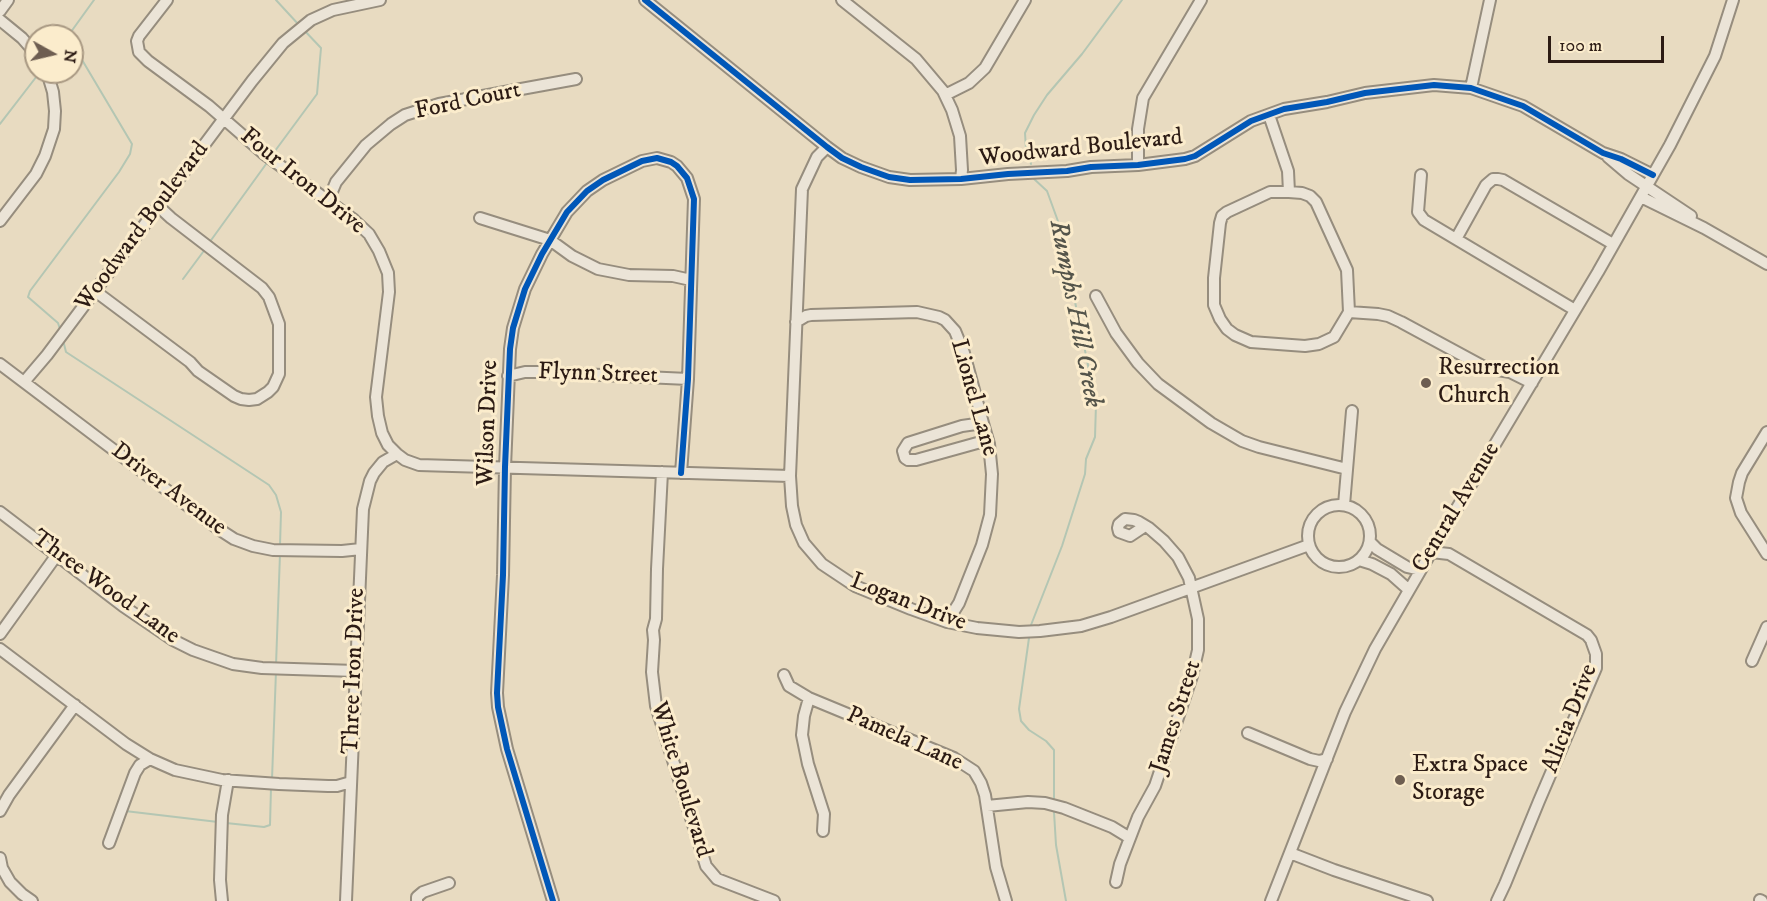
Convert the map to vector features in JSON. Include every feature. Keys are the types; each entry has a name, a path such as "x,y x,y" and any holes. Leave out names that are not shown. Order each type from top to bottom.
{"street":[{"path":"0,11 8,0"},
{"name":"Four Iron Drive","path":"167,0 139,36 137,41 139,52 263,153 354,220 369,234 380,251 388,273 389,292 376,397 382,433 388,445 397,454"},
{"name":"Woodward Boulevard","path":"24,382 267,61 291,35 311,20 333,10 380,0"},
{"name":"Woodward Boulevard","path":"645,0 827,147 861,167 889,177 910,180 961,179 1185,159 1195,156 1251,121 1295,107 1434,85 1471,88 1523,106 1603,153 1628,174 1693,217 1704,228"},
{"path":"842,0 916,59 945,95 955,116 960,136 963,170 961,179"},
{"path":"945,95 969,83 985,68 1025,0"},
{"path":"1138,165 1138,129 1143,99 1201,0"},
{"path":"1471,88 1490,0"},
{"name":"Central Avenue","path":"1271,901 1345,712 1367,665 1420,570 1670,145 1720,44 1733,0"},
{"path":"0,20 24,40"},
{"name":"Ford Court","path":"328,201 336,182 366,145 405,115 439,104 576,79"},
{"path":"0,221 36,174 45,156 54,129 55,111 51,84"},
{"path":"1269,115 1287,164 1289,192"},
{"name":"Logan Drive","path":"827,147 817,157 802,189 790,476 796,525 809,550 822,564 855,586 947,622 977,628 1019,632 1082,626 1309,544"},
{"name":"Woodward Boulevard","path":"1603,153 1622,159 1653,175"},
{"name":"Wilson Drive","path":"553,901 507,749 498,707 510,349 518,308 525,290 550,240 573,204 603,180 627,167 657,158 677,166 687,177 693,192 694,225 688,379 681,473"},
{"path":"1421,175 1418,212 1424,220 1575,310"},
{"path":"1456,239 1486,185 1493,179 1498,179 1613,244"},
{"path":"1280,191 1310,196 1316,202 1347,270 1349,312 1334,337 1326,342 1305,346 1251,342 1227,329 1220,320 1214,305 1222,216 1264,193 1280,191"},
{"path":"1641,197 1704,228 1767,264"},
{"path":"95,291 234,396 249,400 256,399 273,387 279,374 280,333 277,313 269,297 262,288 158,207"},
{"path":"480,218 550,240 572,256 598,269 629,275 673,276 692,280"},
{"path":"1095,296 1116,333 1138,363 1158,384 1211,423 1242,441 1267,450 1347,469"},
{"name":"Lionel Lane","path":"796,322 811,315 909,311 925,313 945,320 955,331 962,345 988,440 992,474 991,505 979,554 962,596 947,622"},
{"path":"1349,312 1388,316 1486,368 1510,372 1532,383"},
{"name":"Driver Avenue","path":"0,364 234,539 273,550 361,549"},
{"name":"Flynn Street","path":"508,376 537,372 688,379"},
{"path":"1344,505 1352,411"},
{"path":"983,423 962,426 908,443 903,451 905,458 916,460 988,440"},
{"path":"1767,432 1742,473 1736,498 1741,513 1767,554"},
{"path":"397,454 419,465 790,476"},
{"name":"Three Iron Drive","path":"346,901 363,509 370,481 383,462 397,454"},
{"name":"White Boulevard","path":"662,472 656,619 653,630 652,672 656,706 706,866 717,879 774,901"},
{"path":"1344,505 1358,510 1367,521 1371,535 1370,542 1359,560 1344,567 1328,565 1315,556 1309,544 1308,532 1314,516 1328,506 1344,505"},
{"name":"Three Wood Lane","path":"0,512 154,628 193,650 234,664 262,668 356,671"},
{"name":"James Street","path":"1116,882 1130,838 1155,786 1195,667 1198,650 1198,619 1184,567 1169,546 1145,526"},
{"path":"1370,542 1377,549 1407,567 1420,570"},
{"name":"Alicia Drive","path":"1431,552 1449,554 1587,635 1596,654 1596,668 1497,901"},
{"path":"0,633 56,556"},
{"path":"1359,560 1390,574 1409,590"},
{"path":"1752,661 1767,627"},
{"path":"0,649 150,759 185,773 228,780 328,786 351,782"},
{"name":"Pamela Lane","path":"784,675 789,686 809,698 961,762 974,771 987,806 996,867 1006,901"},
{"path":"809,698 802,735 808,764 824,814 823,831"},
{"path":"0,811 9,795 75,705"},
{"path":"1248,734 1319,762 1327,759"},
{"path":"109,843 135,773 140,765 150,759"},
{"path":"222,901 220,880 222,815 228,780"},
{"path":"987,806 1028,802 1045,803 1112,827 1130,838"},
{"path":"1290,853 1427,901"},
{"path":"0,858 3,875 32,901"},
{"path":"417,901 417,897 423,892 449,883"}],"waterway":[{"path":"77,24 94,0"},
{"path":"276,0 299,25"},
{"name":"Rumphs Hill Creek","path":"1031,164 1026,149 1025,133 1034,115 1047,95 1082,54 1122,0"},
{"path":"272,155 317,94 321,48 303,29"},
{"path":"61,332 58,323 28,297 30,291 119,172 130,154 132,144 84,63"},
{"path":"0,124 31,84"},
{"path":"209,243 269,160"},
{"name":"Rumphs Hill Creek","path":"1031,625 1062,546 1085,474 1086,459 1095,437 1096,404 1059,224 1047,191 1033,178"},
{"path":"183,279 206,248"},
{"path":"63,340 66,352 269,485 276,495 281,512 280,545"},
{"path":"276,665 280,554"},
{"name":"Rumphs Hill Creek","path":"1029,638 1019,709 1021,721 1054,750 1054,799"},
{"path":"272,779 276,671"},
{"path":"226,823 264,827 270,825 271,788"},
{"path":"125,811 218,822"},
{"name":"Rumphs Hill Creek","path":"1054,812 1056,845 1066,901"}],"cycle path":[{"path":"645,0 842,158 889,177 910,180 961,179 1185,159 1195,156 1251,121 1284,109 1365,93 1434,85 1471,88 1523,106 1603,153 1653,175"},
{"path":"553,901 507,749 498,707 510,349 513,328 525,289 542,254 567,212 587,191 603,180 642,161 657,158 677,166 687,178 694,199 688,379 681,473"}],"place":[{"name":"Resurrection Church","path":"1426,383"},
{"name":"Extra Space Storage","path":"1400,780"}]}
